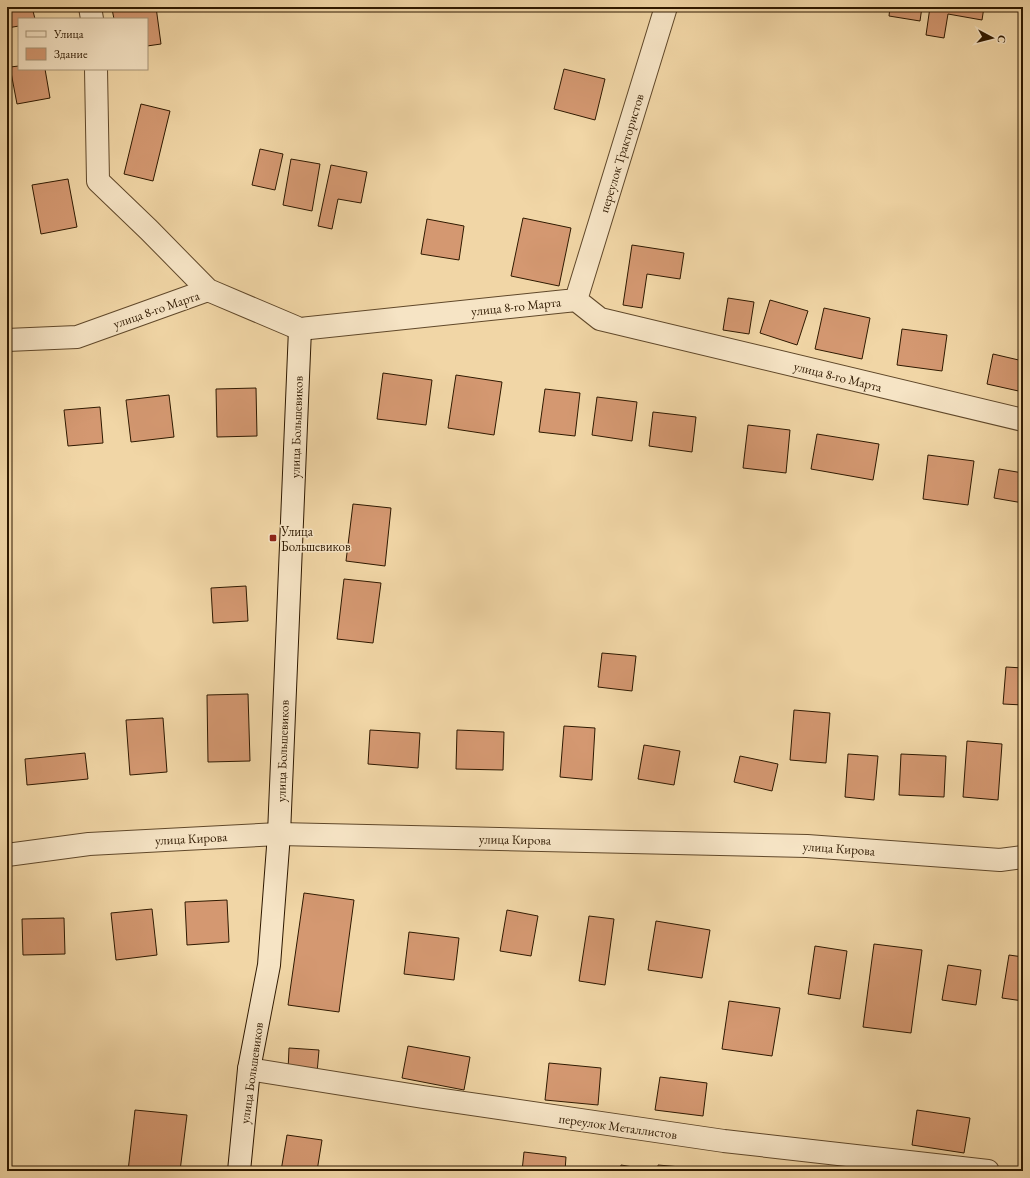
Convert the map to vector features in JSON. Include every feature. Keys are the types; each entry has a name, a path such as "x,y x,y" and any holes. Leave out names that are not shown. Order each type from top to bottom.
{"street":[{"path":"90,7 92,18"},
{"name":"переулок Трактористов","path":"576,300 666,7"},
{"path":"96,70 98,181 208,290"},
{"name":"улица 8-го Марта","path":"7,340 77,336 208,290 300,329 576,300 600,319 1023,420"},
{"name":"улица Большевиков","path":"239,1171 249,1069 269,965 279,834 300,329"},
{"name":"улица Кирова","path":"7,855 89,844 279,834 807,846 1000,860 1023,857"},
{"name":"переулок Металлистов","path":"249,1069 423,1098 724,1141 988,1171"}],"building":[{"path":"7,7 32,7 35,18 18,18 18,26 7,28"},
{"path":"125,7 156,7 161,44 148,46 148,18 114,18 112,9"},
{"path":"890,7 922,7 920,21 889,16"},
{"path":"930,7 984,7 982,20 948,14 944,38 926,35"},
{"path":"18,66 18,70 45,70 50,98 17,104 10,67"},
{"path":"564,69 605,79 595,120 554,109"},
{"path":"141,104 170,111 153,181 124,174"},
{"path":"260,149 283,154 275,190 252,185"},
{"path":"291,159 320,164 312,211 283,205"},
{"path":"331,165 367,172 361,203 338,199 332,229 318,226"},
{"path":"68,179 77,227 41,234 32,185"},
{"path":"523,218 571,228 559,286 511,276"},
{"path":"427,219 464,226 459,260 421,254"},
{"path":"632,245 684,253 680,279 647,274 642,308 623,305"},
{"path":"728,298 754,302 749,334 723,330"},
{"path":"770,300 808,311 797,345 760,333"},
{"path":"824,308 870,318 862,359 815,349"},
{"path":"902,329 947,335 942,371 897,365"},
{"path":"993,354 1023,361 1023,392 987,384"},
{"path":"383,373 432,380 426,425 377,419"},
{"path":"456,375 502,382 494,435 448,428"},
{"path":"256,388 257,436 217,437 216,389"},
{"path":"545,389 580,393 575,436 539,432"},
{"path":"169,395 174,437 131,442 126,400"},
{"path":"597,397 637,402 632,441 592,435"},
{"path":"100,407 103,443 68,446 64,410"},
{"path":"653,412 696,417 692,452 649,446"},
{"path":"748,425 790,430 786,473 743,468"},
{"path":"817,434 879,444 873,480 811,469"},
{"path":"928,455 974,461 968,505 923,499"},
{"path":"999,469 1023,473 1023,503 994,498"},
{"path":"353,504 391,508 385,566 346,561"},
{"path":"344,579 381,583 373,643 337,639"},
{"path":"246,586 248,621 213,623 211,588"},
{"path":"602,653 636,656 632,691 598,687"},
{"path":"1006,667 1023,668 1023,705 1003,704"},
{"path":"248,694 250,761 208,762 207,695"},
{"path":"794,710 830,713 826,763 790,760"},
{"path":"163,718 167,772 130,775 126,720"},
{"path":"564,726 595,728 592,780 560,777"},
{"path":"370,730 420,733 418,768 368,764"},
{"path":"457,730 504,732 503,770 456,769"},
{"path":"967,741 1002,744 998,800 963,797"},
{"path":"644,745 680,751 674,785 638,779"},
{"path":"85,753 88,779 27,785 25,759"},
{"path":"848,754 878,756 874,800 845,797"},
{"path":"901,754 946,756 944,797 899,795"},
{"path":"740,756 778,764 772,791 734,782"},
{"path":"304,893 354,900 339,1012 288,1005"},
{"path":"227,900 229,942 187,945 185,902"},
{"path":"152,909 157,955 116,960 111,913"},
{"path":"507,910 538,916 531,956 500,951"},
{"path":"589,916 614,919 605,985 579,981"},
{"path":"64,918 65,954 23,955 22,919"},
{"path":"656,921 710,930 702,978 648,970"},
{"path":"409,932 459,938 454,980 404,974"},
{"path":"874,944 922,950 911,1033 863,1027"},
{"path":"815,946 847,951 840,999 808,994"},
{"path":"1009,955 1023,957 1023,1001 1002,998"},
{"path":"948,965 981,970 976,1005 942,1000"},
{"path":"729,1001 780,1008 772,1056 722,1049"},
{"path":"408,1046 470,1057 464,1090 402,1078"},
{"path":"289,1048 319,1050 317,1073 288,1071"},
{"path":"549,1063 601,1068 598,1105 545,1100"},
{"path":"660,1077 707,1083 703,1116 655,1110"},
{"path":"135,1110 187,1115 180,1171 128,1171"},
{"path":"917,1110 970,1118 964,1153 912,1145"},
{"path":"287,1135 322,1140 317,1171 281,1171"},
{"path":"524,1152 566,1157 565,1171 522,1171"},
{"path":"621,1165 651,1170 651,1171 620,1171"},
{"path":"658,1165 704,1169 704,1171 658,1171"}],"place":[{"name":"Улица Большевиков","path":"273,538"}]}
